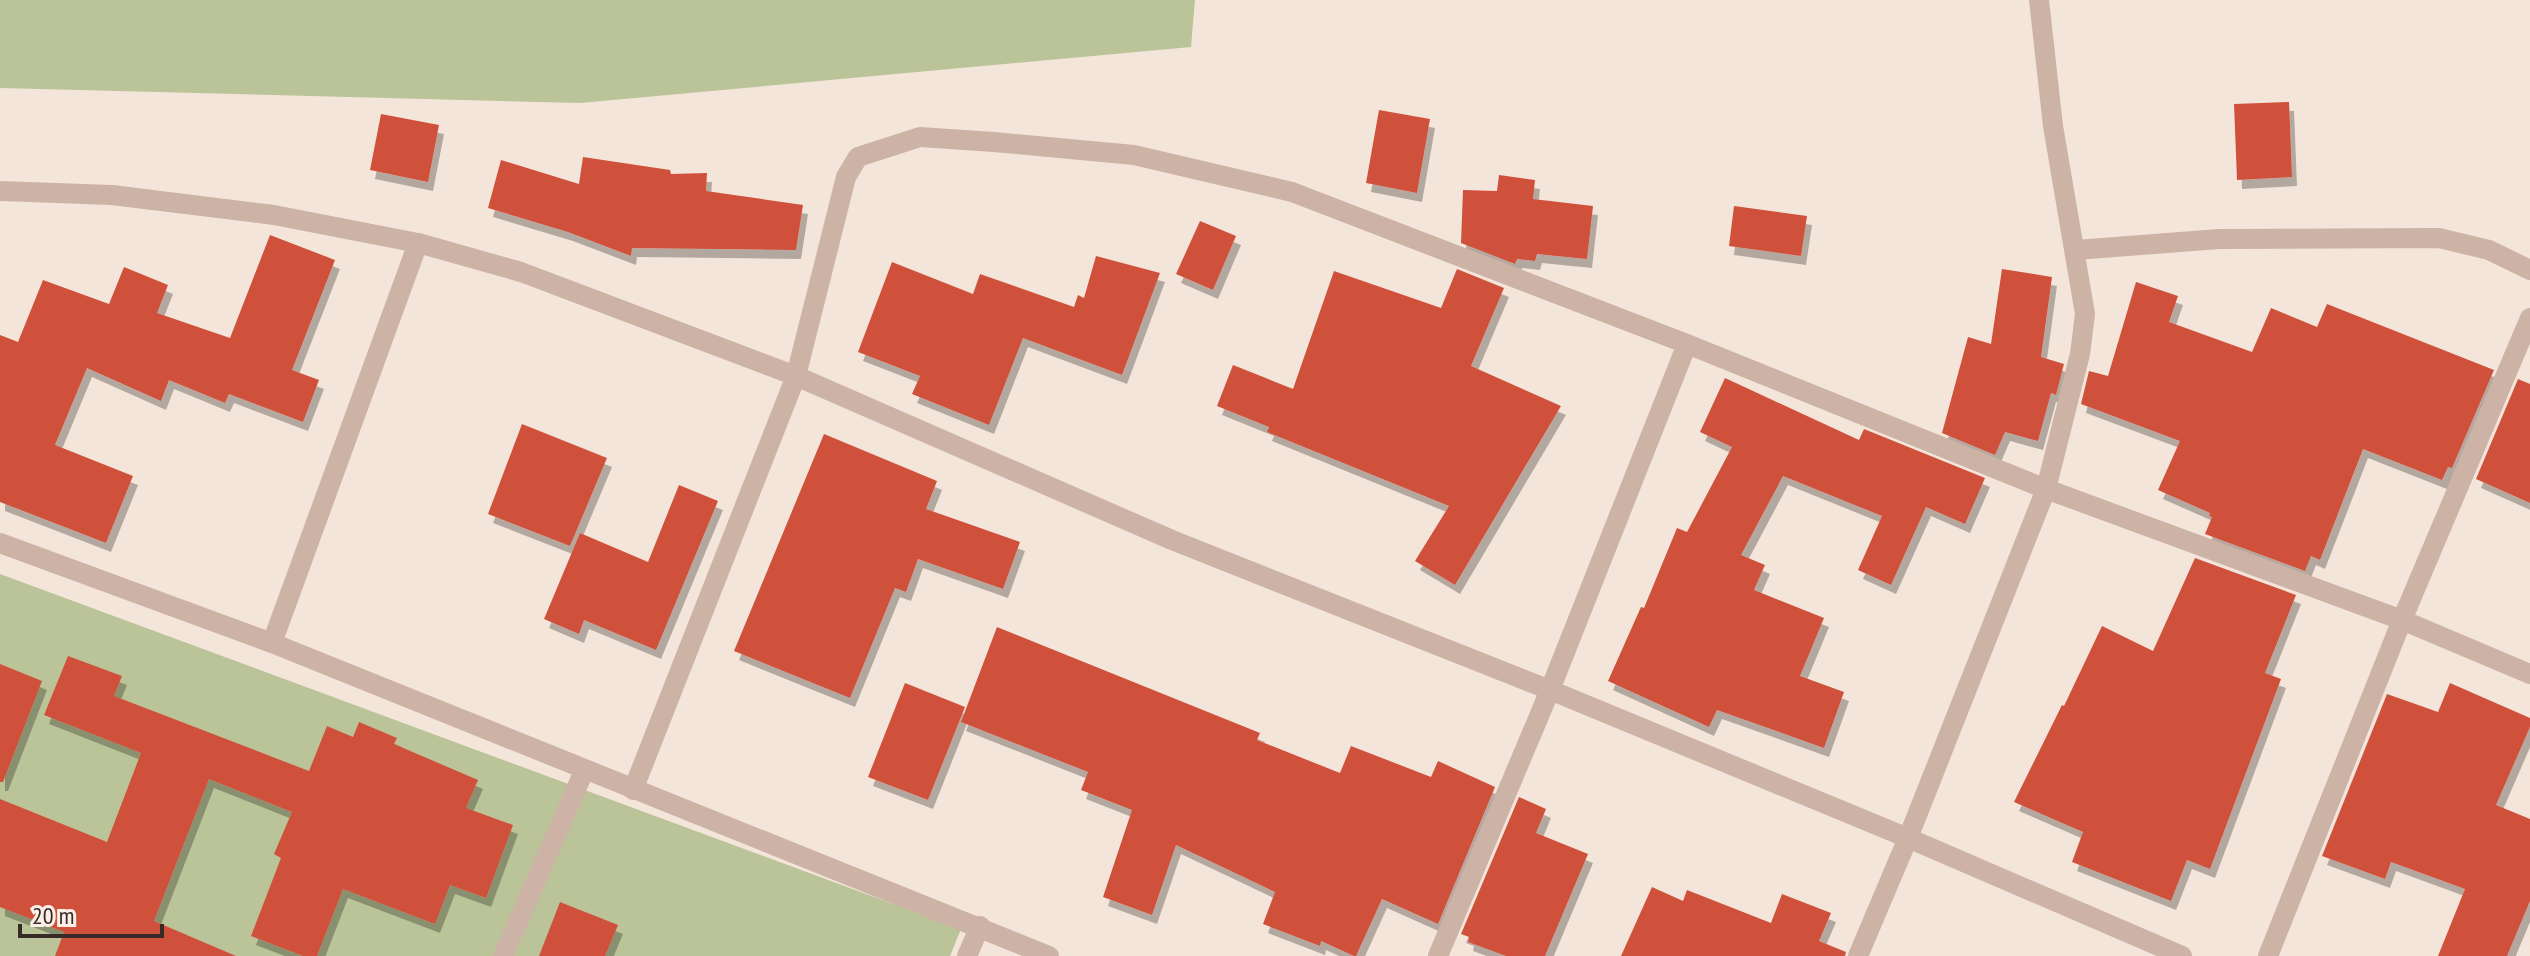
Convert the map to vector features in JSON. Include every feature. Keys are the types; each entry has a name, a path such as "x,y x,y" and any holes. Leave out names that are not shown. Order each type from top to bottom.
{"street":[{"path":"1858,956 2046,489 2080,354 2085,314 2053,126 2039,0"},
{"path":"633,790 796,376 846,177 858,157 920,137 1134,155 1292,192 1687,344 2046,489 2402,620 2530,674"},
{"path":"0,191 112,195 274,215 418,243 521,272 796,376 1172,540 1550,690 1908,838 2182,956"},
{"path":"2076,250 2219,239 2439,238 2489,250 2530,270"},
{"path":"272,643 418,243"},
{"path":"2268,956 2402,620 2530,318"},
{"path":"1438,956 1550,690 1687,344"},
{"path":"0,543 272,643 1049,956"},
{"path":"503,956 584,771"},
{"path":"967,956 980,926"}],"green space":[{"path":"0,0 1195,0 1191,47 580,103 0,88"},
{"path":"0,574 961,929 950,956 0,956"}],"building":[{"path":"2289,102 2292,177 2237,180 2234,104"},
{"path":"1379,110 1430,119 1417,193 1366,183"},
{"path":"381,114 439,125 428,182 370,170"},
{"path":"583,157 670,170 671,174 707,173 706,191 803,205 796,250 632,248 631,256 568,232 488,208 501,160 579,184"},
{"path":"1499,175 1535,180 1533,199 1593,206 1587,259 1537,254 1535,261 1517,259 1515,264 1461,243 1463,190 1497,191"},
{"path":"1734,206 1807,216 1801,256 1729,246"},
{"path":"1200,221 1236,236 1213,290 1176,274"},
{"path":"270,235 335,260 292,370 319,380 303,422 229,394 225,403 169,380 161,401 87,368 55,445 133,476 106,543 0,502 0,335 18,342 43,280 109,304 124,267 168,285 157,313 230,338"},
{"path":"1096,256 1160,273 1122,375 1023,338 989,425 912,394 920,376 858,352 892,262 973,294 980,274 1074,307 1078,295 1084,298"},
{"path":"1457,269 1504,288 1471,366 1561,406 1455,585 1415,561 1449,506 1267,432 1269,427 1217,406 1233,365 1293,389 1334,271 1441,308"},
{"path":"2002,269 2052,277 2041,357 2064,364 2056,395 2051,393 2038,441 2005,432 1995,455 1942,433 1968,337 1991,344"},
{"path":"2136,282 2178,296 2169,322 2252,352 2271,308 2317,327 2327,304 2494,370 2452,468 2448,467 2442,480 2363,449 2320,560 2311,556 2305,571 2205,534 2212,517 2210,513 2158,490 2180,441 2081,404 2089,371 2108,376"},
{"path":"1725,378 1859,440 1864,429 1985,478 1965,524 1926,507 1891,585 1858,570 1882,516 1783,476 1741,555 1765,565 1754,590 1824,618 1800,676 1844,692 1824,748 1717,710 1709,727 1608,681 1641,607 1644,608 1677,528 1687,532 1732,447 1700,432"},
{"path":"2518,379 2530,384 2530,503 2476,479"},
{"path":"522,424 607,458 570,546 488,514"},
{"path":"824,434 937,481 926,509 1020,542 1003,589 918,559 906,592 895,588 850,698 734,651"},
{"path":"679,485 718,501 656,650 584,620 579,634 544,619 580,533 648,562"},
{"path":"2195,558 2296,595 2265,673 2281,679 2210,869 2187,860 2171,901 2072,862 2083,832 2014,802 2102,626 2153,651"},
{"path":"997,627 1260,733 1257,740 1340,773 1351,746 1431,777 1438,761 1495,787 1438,924 1382,899 1356,956 1321,941 1320,946 1263,924 1275,892 1176,845 1152,915 1103,897 1132,810 1081,790 1088,772 961,722"},
{"path":"68,656 122,676 114,696 309,771 327,726 353,737 359,722 397,738 394,744 478,780 466,808 513,825 486,898 450,885 435,924 343,889 317,956 303,956 251,936 281,858 274,854 292,812 209,779 154,921 236,956 55,956 64,932 0,907 0,799 107,842 141,753 44,715"},
{"path":"0,664 42,681 3,782 0,782"},
{"path":"905,683 965,707 928,800 868,777"},
{"path":"2450,683 2530,718 2530,727 2496,805 2530,819 2530,901 2507,956 2438,956 2465,889 2391,862 2385,879 2322,856 2387,694 2438,712"},
{"path":"1519,797 1546,809 1536,833 1588,854 1545,956 1506,956 1468,942 1469,937 1461,934"},
{"path":"1652,887 1683,901 1687,890 1771,923 1782,894 1831,913 1819,941 1846,952 1845,956 1621,956"},
{"path":"560,902 618,925 605,956 539,956"}]}
